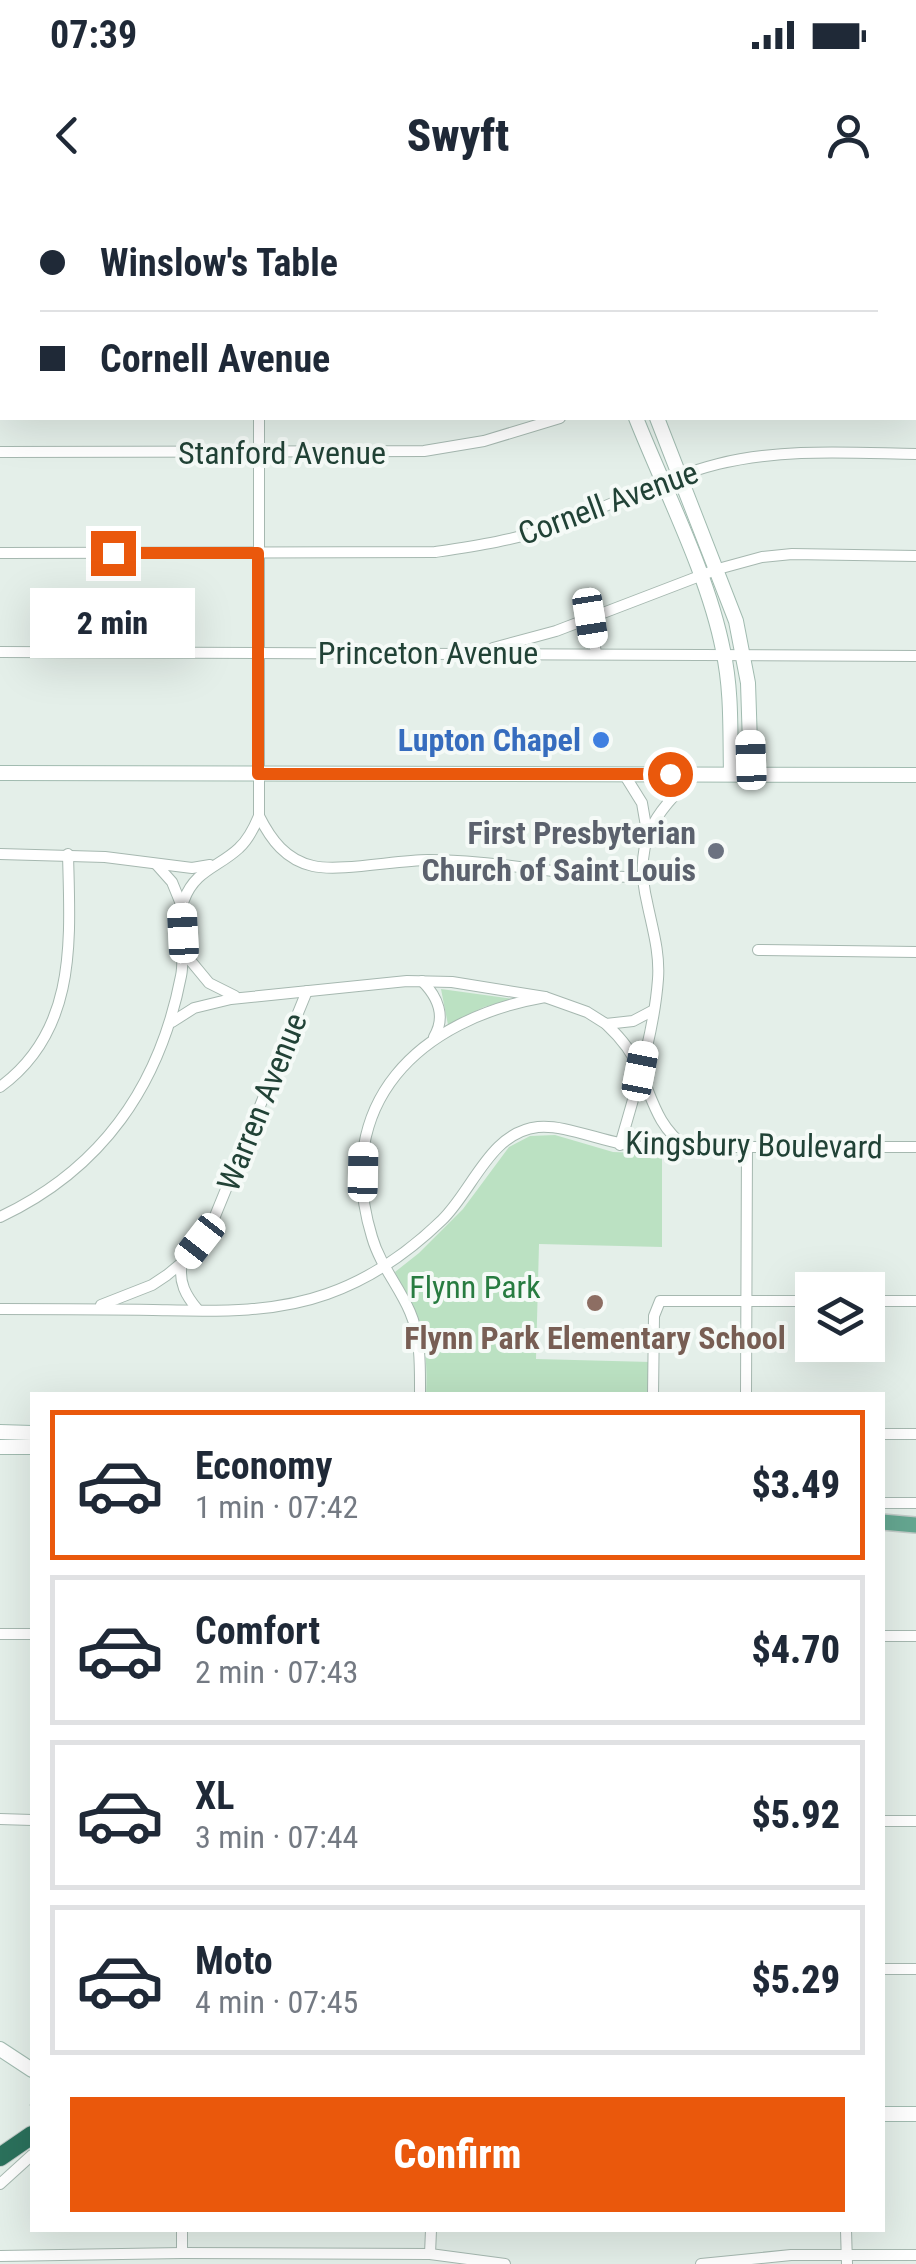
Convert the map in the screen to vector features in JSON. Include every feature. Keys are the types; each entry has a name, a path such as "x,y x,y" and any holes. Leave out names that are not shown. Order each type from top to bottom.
{"highway":[{"path":"0,2143 30,2121"},
{"path":"0,2158 30,2136"},
{"path":"0,2171 30,2154"}],"main road":[{"path":"637,420 700,577 724,654 731,774"},
{"path":"658,420 718,568 744,654 751,774"},
{"path":"0,773 916,775"},
{"path":"0,1432 30,1432"},
{"path":"0,1447 30,1447"},
{"path":"885,1523 916,1528"},
{"path":"885,1533 916,1528"},
{"path":"0,2049 30,2069"},
{"path":"885,2114 916,2114"}],"street":[{"path":"259,420 258,774 259,816 267,832 284,852 313,866 430,860 501,864 580,876 642,876"},
{"name":"Stanford Avenue","path":"0,452 424,452 484,442 554,420"},
{"name":"Cornell Avenue","path":"0,553 402,553 467,548 550,528 680,476 760,456 916,454"},
{"path":"457,652 521,642 718,568 779,554 916,556"},
{"path":"590,618 596,653"},
{"name":"Princeton Avenue","path":"0,652 916,656"},
{"path":"620,1146 640,1071 658,974 642,876 648,834 642,803 624,774"},
{"path":"648,834 667,803 697,774"},
{"path":"0,854 68,854 192,868 211,864 242,846 259,816"},
{"path":"0,1087 47,1032 64,988 70,942 68,854"},
{"path":"0,1217 47,1192 90,1157 146,1083 172,1022 184,953 182,907 172,882 156,863"},
{"path":"182,907 192,886 211,864"},
{"path":"758,950 916,952"},
{"path":"184,953 209,984 242,998"},
{"path":"172,1022 194,1008 242,998 368,983 422,981 503,988 544,997 588,1012 621,1038 640,1071 655,1112 686,1147"},
{"path":"422,981 440,1010 440,1024 433,1038"},
{"name":"Warren Avenue","path":"91,1309 152,1285 182,1263 214,1220 307,991"},
{"path":"420,1392 417,1339 410,1313 383,1266 364,1196 363,1151 375,1109 407,1062 433,1038 473,1016 544,997"},
{"path":"606,1024 633,1022 652,1011"},
{"name":"Kingsbury Boulevard","path":"0,1309 271,1308 330,1293 406,1252 442,1220 501,1143 536,1127 556,1128 620,1146 916,1148"},
{"path":"746,1392 748,1147"},
{"path":"182,1263 184,1290 198,1310"},
{"path":"653,1392 654,1316 660,1301 795,1302"},
{"path":"885,1302 916,1302"},
{"path":"885,1434 916,1434"},
{"path":"885,1503 916,1503"},
{"path":"0,1634 30,1634"},
{"path":"885,1636 916,1636"},
{"path":"0,1820 30,1820"},
{"path":"885,1821 916,1821"},
{"path":"885,1969 916,1969"},
{"path":"0,2184 30,2155"},
{"path":"182,2232 182,2252"},
{"path":"430,2254 431,2232"},
{"path":"846,2232 846,2258"},
{"path":"0,2256 182,2252 430,2254 505,2264"},
{"path":"701,2264 740,2258 912,2257"}],"green space":[{"path":"441,989 514,999 484,1007 448,1025"},
{"name":"Flynn Park","path":"555,1135 613,1152 662,1154 662,1247 539,1244 536,1359 651,1362 651,1392 426,1392 421,1330 395,1272 463,1209 509,1147 530,1136"}],"place":[{"name":"Lupton Chapel","path":"601,740"},
{"name":"First Presbyterian Church of Saint Louis","path":"716,851"},
{"name":"Flynn Park Elementary School","path":"595,1303"}],"route":[{"path":"113,553 258,553 258,774 670,774"}]}
